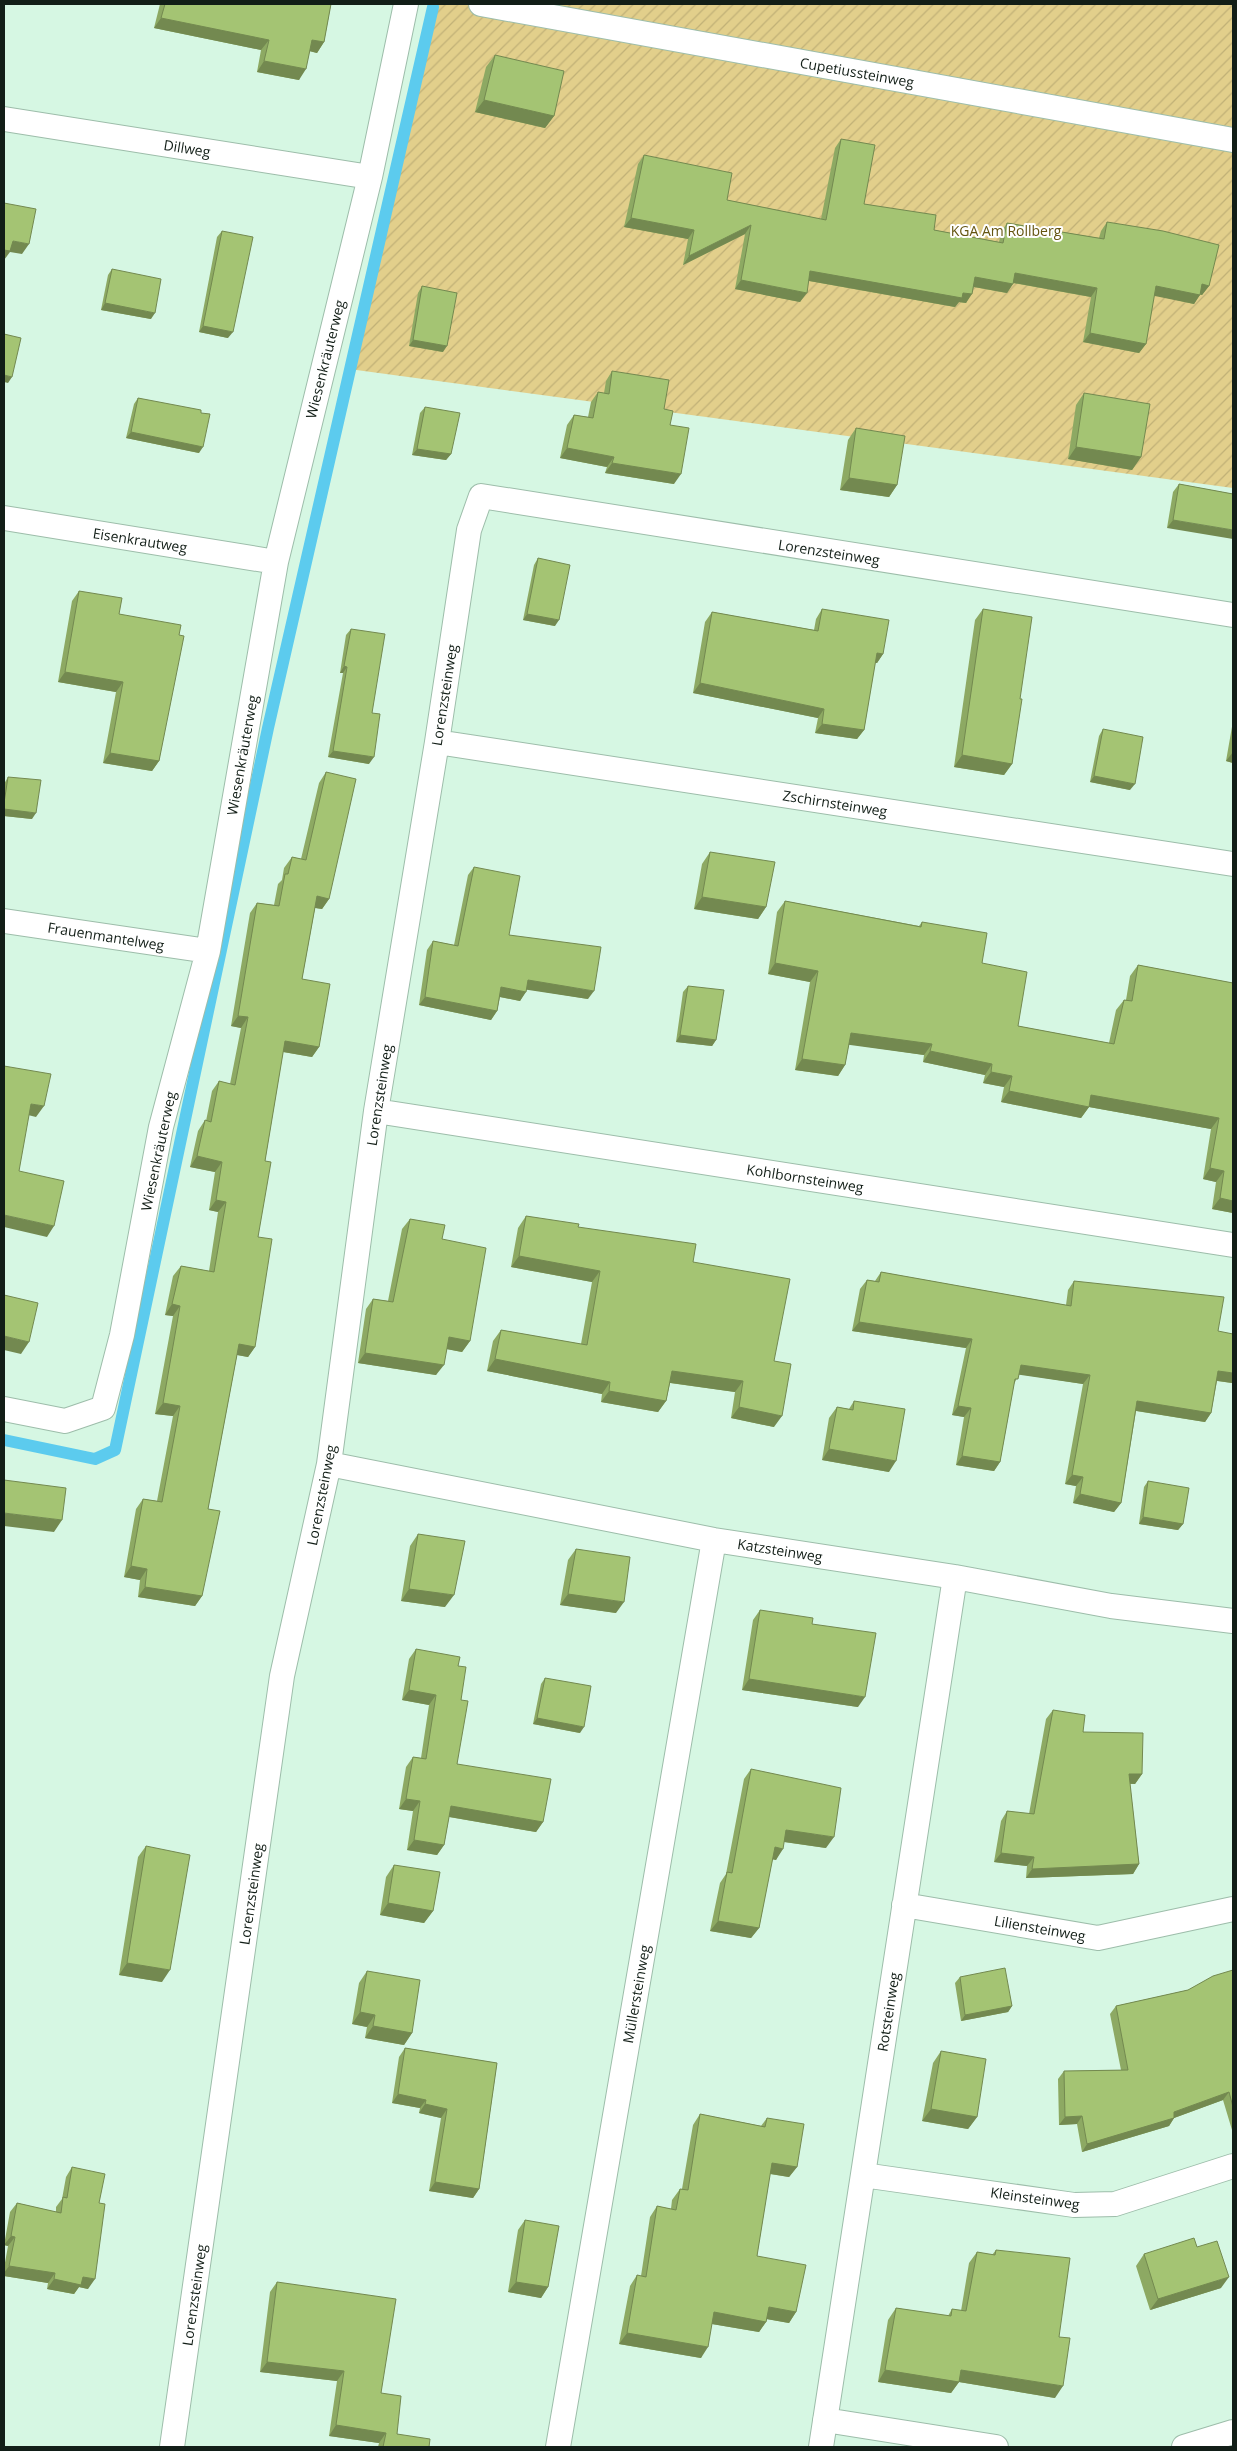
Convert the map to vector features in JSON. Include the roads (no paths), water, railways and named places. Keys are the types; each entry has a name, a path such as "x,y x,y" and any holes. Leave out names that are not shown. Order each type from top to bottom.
{"lane":[{"name":"Wiesenkräuterweg","path":"4,1409 65,1421 103,1408 122,1335 161,1127 208,952 276,562 370,177 406,4"},
{"name":"Cupetiussteinweg","path":"481,4 1233,140"},
{"name":"Dillweg","path":"4,119 370,177"},
{"name":"Lorenzsteinweg","path":"172,2447 282,1676 329,1464 376,1111 437,742 469,530 481,496 1233,615"},
{"name":"Eisenkrautweg","path":"4,518 276,562"},
{"name":"Zschirnsteinweg","path":"437,742 1233,864"},
{"name":"Frauenmantelweg","path":"4,921 208,952"},
{"name":"Kohlbornsteinweg","path":"376,1111 1233,1245"},
{"name":"Katzsteinweg","path":"329,1464 714,1540 955,1577 1111,1606 1233,1621"},
{"name":"Müllersteinweg","path":"558,2447 714,1540"},
{"name":"Rotsteinweg","path":"821,2447 955,1577"},
{"name":"Liliensteinweg","path":"904,1905 1098,1938 1233,1908"},
{"name":"Kleinsteinweg","path":"863,2175 1074,2205 1115,2204 1233,2166"},
{"path":"825,2420 996,2447"},
{"path":"1184,2447 1233,2432"}],"waterway":[{"path":"4,1440 95,1459 115,1450 268,728 433,7"}],"park label":[{"name":"KGA Am Rollberg","path":"1006,230"}]}
